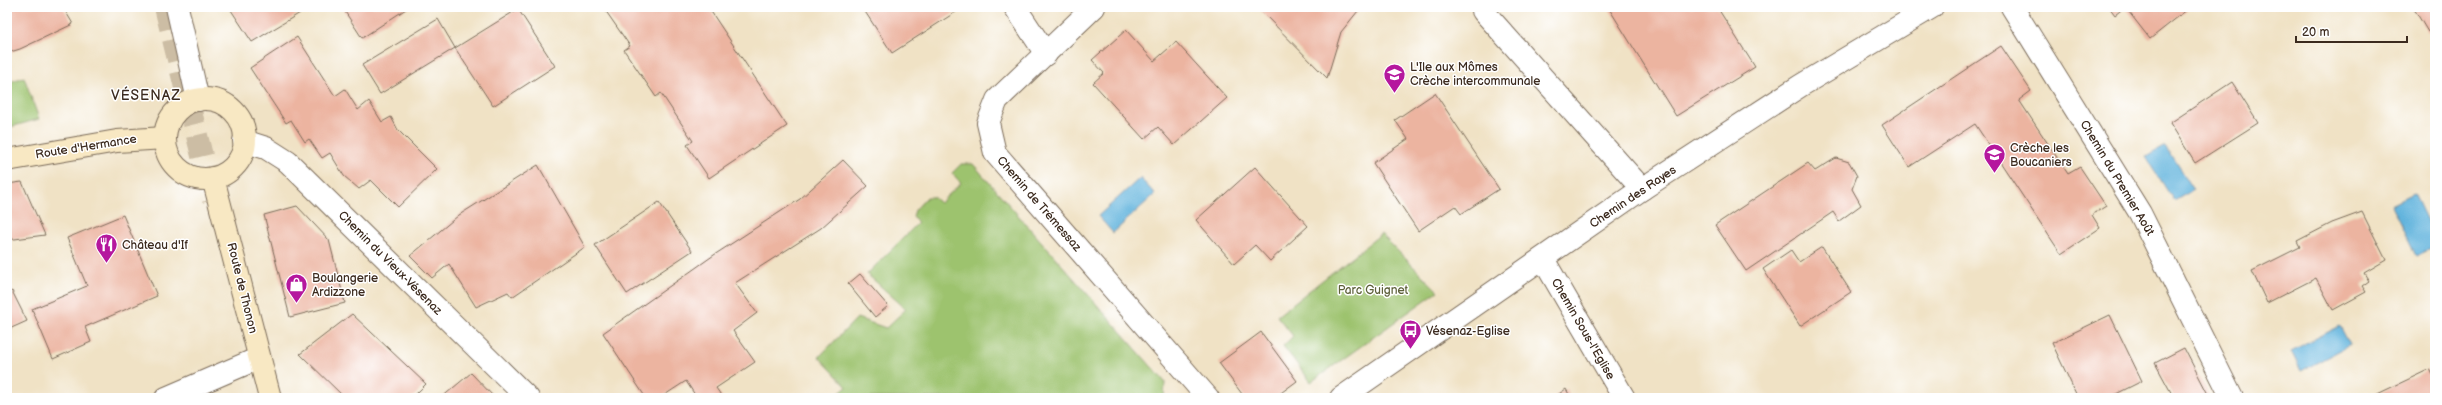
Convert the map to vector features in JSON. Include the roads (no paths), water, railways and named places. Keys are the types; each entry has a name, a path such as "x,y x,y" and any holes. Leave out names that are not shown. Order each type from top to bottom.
{"main road":[{"path":"209,99 221,102 233,110 241,121 245,134 240,159 231,170 213,178 194,178 182,172 173,163 166,151 165,138 168,125 174,114 184,105 198,100 209,99"},
{"name":"Route d'Hermance","path":"7,160 117,141 165,138"},
{"name":"Route de Thonon","path":"213,178 270,398"}],"street":[{"path":"177,7 198,100"},
{"path":"1015,7 1046,54"},
{"name":"Chemin de Trémessaz","path":"1094,7 997,100 988,123 995,153 1208,398"},
{"name":"Chemin des Rayes","path":"1341,398 1642,189 1800,86 1932,7"},
{"name":"Chemin du Premier Août","path":"2012,7 2140,213 2232,398"},
{"path":"1483,10 1642,189"},
{"name":"Chemin du Vieux-Vésenaz","path":"244,141 266,148 288,162 528,398"},
{"name":"Chemin Sous-l'Eglise","path":"1543,259 1624,398"},
{"path":"166,398 260,358"}],"water":[{"path":"2165,146 2193,190 2174,201 2146,157"},
{"path":"1140,178 1155,194 1113,233 1098,216"},
{"path":"2414,194 2435,237 2435,247 2416,256 2391,205"},
{"path":"2340,326 2350,345 2301,371 2291,351"}],"tunnel":[{"path":"165,7 213,200"}],"place":[{"name":"L'Ile aux Mômes Crèche intercommunale","path":"1395,94"},
{"name":"Crèche les Boucaniers","path":"1995,174"},
{"name":"Château d'If","path":"107,264"},
{"name":"Boulangerie Ardizzone","path":"297,304"},
{"name":"Vésenaz-Eglise","path":"1410,350"}],"district":[{"name":"VÉSENAZ","path":"146,95"}],"park label":[{"name":"Parc Guignet","path":"1373,290"}]}
